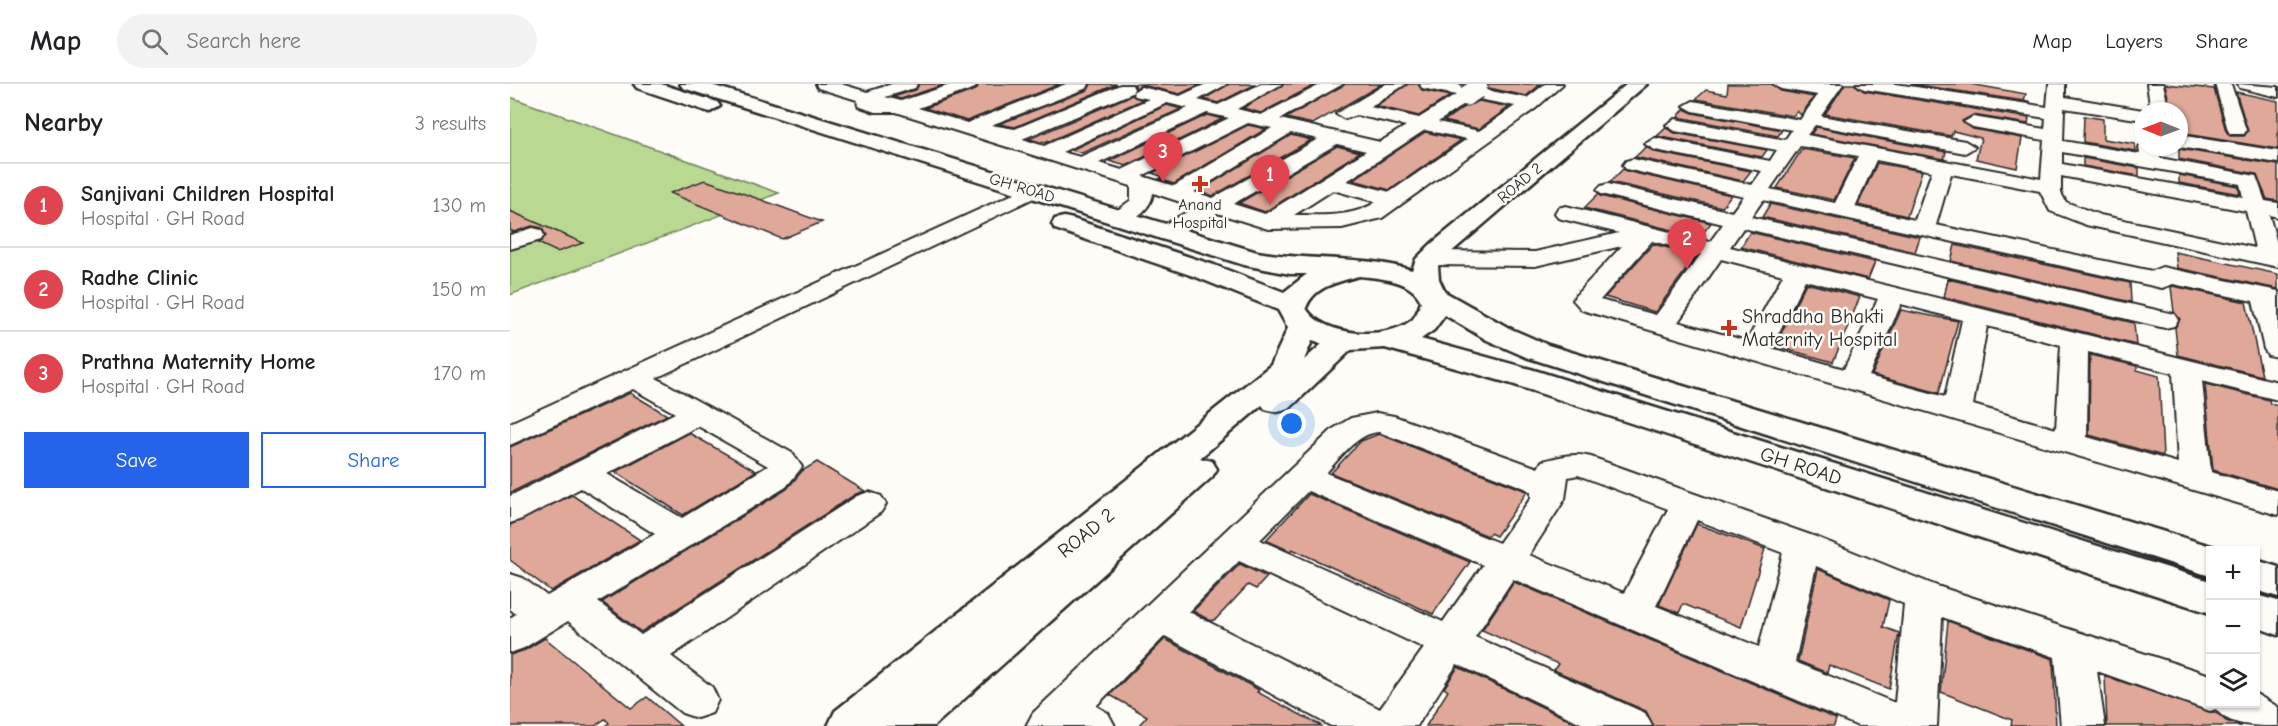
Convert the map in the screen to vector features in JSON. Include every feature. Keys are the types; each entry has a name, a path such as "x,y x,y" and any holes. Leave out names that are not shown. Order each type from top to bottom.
{"main road":[{"name":"GH ROAD","path":"643,84 1003,204"},
{"name":"GH ROAD","path":"689,84 1215,274 1297,316 1320,337 1366,344 1390,340 1523,377 2206,595"},
{"name":"ROAD 2","path":"1393,272 1429,238 1620,84"},
{"name":"ROAD 2","path":"1431,258 1638,84"},
{"name":"GH ROAD","path":"1039,209 1118,218 1253,259 1290,266 1358,268 1393,272 1421,284 1431,295 1498,334 1537,351 2206,559"},
{"path":"1390,340 1412,333 1427,322 1434,310 1425,265 1431,258"},
{"name":"ROAD 2","path":"852,726 1284,370 1297,316 1295,294 1305,284 1320,277 1358,268"},
{"name":"ROAD 2","path":"901,726 1288,392 1341,342"},
{"path":"2260,576 2278,582"},
{"path":"2260,612 2278,618"}],"street":[{"path":"809,84 810,89 838,85 870,98 1268,222 1342,221 1374,213 1530,104 1551,86"},
{"path":"870,98 909,84"},
{"path":"899,107 969,84"},
{"path":"1081,84 975,125 1017,135 1133,91"},
{"path":"1106,84 1133,91 1169,95 1212,109 1334,138 1420,148 1457,156"},
{"path":"1044,153 1169,95 1219,84"},
{"path":"1081,164 1274,84"},
{"path":"1132,180 1254,119 1335,84"},
{"path":"1343,84 1391,92"},
{"path":"1428,84 1530,104"},
{"path":"1524,84 1551,86"},
{"path":"1781,84 1810,115 1869,153 1950,168 2051,178 2278,210"},
{"path":"1864,84 2055,112 2134,115"},
{"path":"2155,84 2158,102"},
{"path":"2223,84 2237,130"},
{"path":"2246,84 2278,92"},
{"path":"1885,119 1901,90"},
{"path":"2035,91 2055,112 2134,148"},
{"path":"1312,132 1353,109 1391,92"},
{"path":"1268,222 1447,108 1476,99 1504,120"},
{"path":"1424,103 1447,108"},
{"path":"1693,106 1885,119 1965,147"},
{"path":"1353,109 1482,137"},
{"path":"938,119 960,111"},
{"path":"1949,118 1972,122 2055,112"},
{"path":"2055,112 2050,192 2058,206 2072,213 2159,236 2274,259"},
{"path":"1675,125 1810,115"},
{"path":"1662,325 1758,193 1810,115"},
{"path":"1921,302 1934,266 1934,231 1950,168 1965,147 1972,122"},
{"path":"2214,126 2258,133"},
{"path":"1176,194 1288,127"},
{"path":"1166,233 1334,138"},
{"path":"2188,142 2278,157"},
{"path":"1655,144 1775,168"},
{"path":"2241,151 2274,259"},
{"path":"1842,211 1869,153"},
{"path":"2154,156 2249,180"},
{"path":"1364,161 1427,176"},
{"path":"1632,165 1934,231 2271,298 2278,348"},
{"path":"1118,218 1141,203 1143,191 1132,180"},
{"path":"1330,183 1395,200"},
{"path":"1608,190 2165,320"},
{"path":"510,435 1003,204 1039,209"},
{"path":"1566,213 2278,391"},
{"path":"1431,258 1535,259 1646,234"},
{"path":"1646,234 1586,300 1591,305 2278,503"},
{"path":"510,242 533,235"},
{"path":"2159,236 2165,320 2178,366 2195,479"},
{"path":"1755,352 1797,271"},
{"path":"1853,380 1892,295"},
{"path":"1957,410 1976,316"},
{"path":"2071,443 2075,340"},
{"path":"510,638 774,479 786,466 781,459 633,377"},
{"path":"510,511 698,413"},
{"path":"1069,720 1161,615 1344,436 1366,422 1383,423 1537,480 1548,487"},
{"path":"1393,726 1548,499 1548,487 1554,469 1580,464 1803,546 1924,596 2206,691"},
{"path":"582,474 682,534"},
{"path":"1303,476 1905,726"},
{"path":"1632,613 1688,503"},
{"path":"640,656 869,504"},
{"path":"1234,543 1630,726"},
{"path":"1773,671 1803,546"},
{"path":"510,588 558,609 640,656 697,700"},
{"path":"1915,726 1924,596"},
{"path":"1161,615 1371,726"},
{"path":"2074,648 2083,726"},
{"path":"2243,708 2260,717 2267,726"}],"green space":[{"path":"510,97 779,193 510,295"}],"building":[{"path":"919,84 946,84 901,99 893,97 916,90"},
{"path":"979,84 1060,84 967,121 925,108 976,90"},
{"path":"1091,84 1117,84 1015,127 999,124 1088,90"},
{"path":"1134,84 1201,84 1180,94 1142,85 1136,88"},
{"path":"1229,84 1256,84 1218,103 1204,99"},
{"path":"1284,84 1317,84 1261,113 1243,108"},
{"path":"1345,84 1382,84 1313,124 1286,118"},
{"path":"1408,84 1418,84 1422,90 1450,96 1419,116 1376,106"},
{"path":"1487,84 1541,84 1526,96 1489,88"},
{"path":"1728,84 1771,84 1781,91 1814,97 1801,115 1797,111 1793,116 1696,99 1706,90 1727,94"},
{"path":"1845,84 1854,84 1864,91 2029,118 2028,124 1973,115 1962,121 1973,129 2022,138 2017,168 1976,159 1981,138 1953,131 1951,136 1825,114"},
{"path":"1911,84 1970,84 2026,94 2024,100 2031,102"},
{"path":"2165,84 2214,89 2226,131 2230,136 2244,136 2248,131 2236,92 2278,101 2278,149 2188,134 2188,102 2169,102"},
{"path":"1132,95 1142,100 1045,143 1029,139"},
{"path":"1479,101 1509,107 1479,129 1444,121 1464,107"},
{"path":"1167,105 1181,109 1082,153 1071,150"},
{"path":"1684,109 1693,113 1782,130 1778,136 1678,117"},
{"path":"1207,115 1222,119 1126,166 1109,161"},
{"path":"2084,116 2103,119 2103,139 2134,144 2134,151 2083,142"},
{"path":"1248,125 1266,129 1174,184 1159,179 1164,177 1152,173"},
{"path":"1816,127 1946,152 1944,159 1811,134"},
{"path":"1666,128 1675,133 1767,150 1762,157 1657,136"},
{"path":"1425,132 1461,140 1390,190 1353,180"},
{"path":"1291,135 1311,140 1213,196 1199,191"},
{"path":"1337,146 1360,152 1265,212 1239,203"},
{"path":"1646,147 1655,152 1751,171 1743,181 1635,157"},
{"path":"1802,149 1855,158 1834,200 1777,188"},
{"path":"2188,150 2278,165 2278,201 2267,199 2256,174 2179,159 2179,156 2188,156"},
{"path":"2083,158 2139,168 2139,176 2083,166"},
{"path":"1877,163 1922,171 1907,216 1858,205"},
{"path":"1623,169 1731,195 1722,207 1610,182"},
{"path":"2179,175 2238,186 2240,194 2179,183"},
{"path":"705,180 822,222 782,239 670,193"},
{"path":"1598,194 1711,223 1700,237 1584,208"},
{"path":"1770,204 1920,237 1915,252 1762,217"},
{"path":"510,211 583,243 557,252 538,243 546,236 542,228 532,226 514,232 510,230"},
{"path":"1750,232 1875,262 1868,279 1741,247"},
{"path":"1653,244 1697,255 1655,312 1605,297"},
{"path":"1955,245 2130,283 2131,302 1951,261"},
{"path":"2175,252 2278,274 2278,289 2177,268"},
{"path":"1948,279 2134,323 2136,345 1944,297"},
{"path":"1806,283 1860,297 1833,362 1775,346"},
{"path":"2171,287 2246,302 2262,376 2178,355 2175,328 2180,319 2174,312"},
{"path":"1901,310 1958,321 1939,393 1872,375"},
{"path":"2090,355 2137,366 2137,370 2159,376 2163,456 2089,435"},
{"path":"2205,384 2269,400 2270,404 2278,406 2278,489 2213,470"},
{"path":"630,393 667,415 510,493 510,447"},
{"path":"689,433 756,471 683,515 615,472"},
{"path":"1379,434 1527,492 1496,536 1490,533 1488,536 1331,473 1361,441"},
{"path":"817,462 865,491 856,494 641,632 602,602 787,489 802,471"},
{"path":"1309,494 1470,562 1433,614 1292,549 1290,551 1266,540"},
{"path":"572,495 640,540 551,591 510,560 510,525"},
{"path":"1697,524 1765,549 1741,627 1683,604 1679,613 1659,605"},
{"path":"1240,564 1267,577 1256,589 1248,585 1216,619 1211,621 1193,611"},
{"path":"1818,569 1889,600 1883,627 1899,633 1889,689 1829,665 1827,673 1798,661"},
{"path":"1514,582 1836,719 1834,726 1654,726 1646,711 1554,670 1558,664 1482,630"},
{"path":"1948,621 2053,659 2056,726 2011,726 2012,720 1941,692"},
{"path":"545,638 631,708 647,697 681,726 605,726 609,723 605,719 595,726 510,726 510,655 525,650"},
{"path":"1165,639 1322,726 1138,726 1147,716 1110,695"},
{"path":"1458,667 1582,726 1426,726 1448,691 1444,688"},
{"path":"2105,676 2218,714 2226,721 2242,726 2107,726"}],"place":[{"name":"Prathna Maternity Home","path":"1163,182"},
{"name":"Anand Hospital","path":"1200,184"},
{"name":"Sanjivani Children Hospital","path":"1270,205"},
{"name":"Radhe Clinic","path":"1687,269"},
{"name":"Shraddha Bhakti Maternity Hospital","path":"1729,328"}]}
